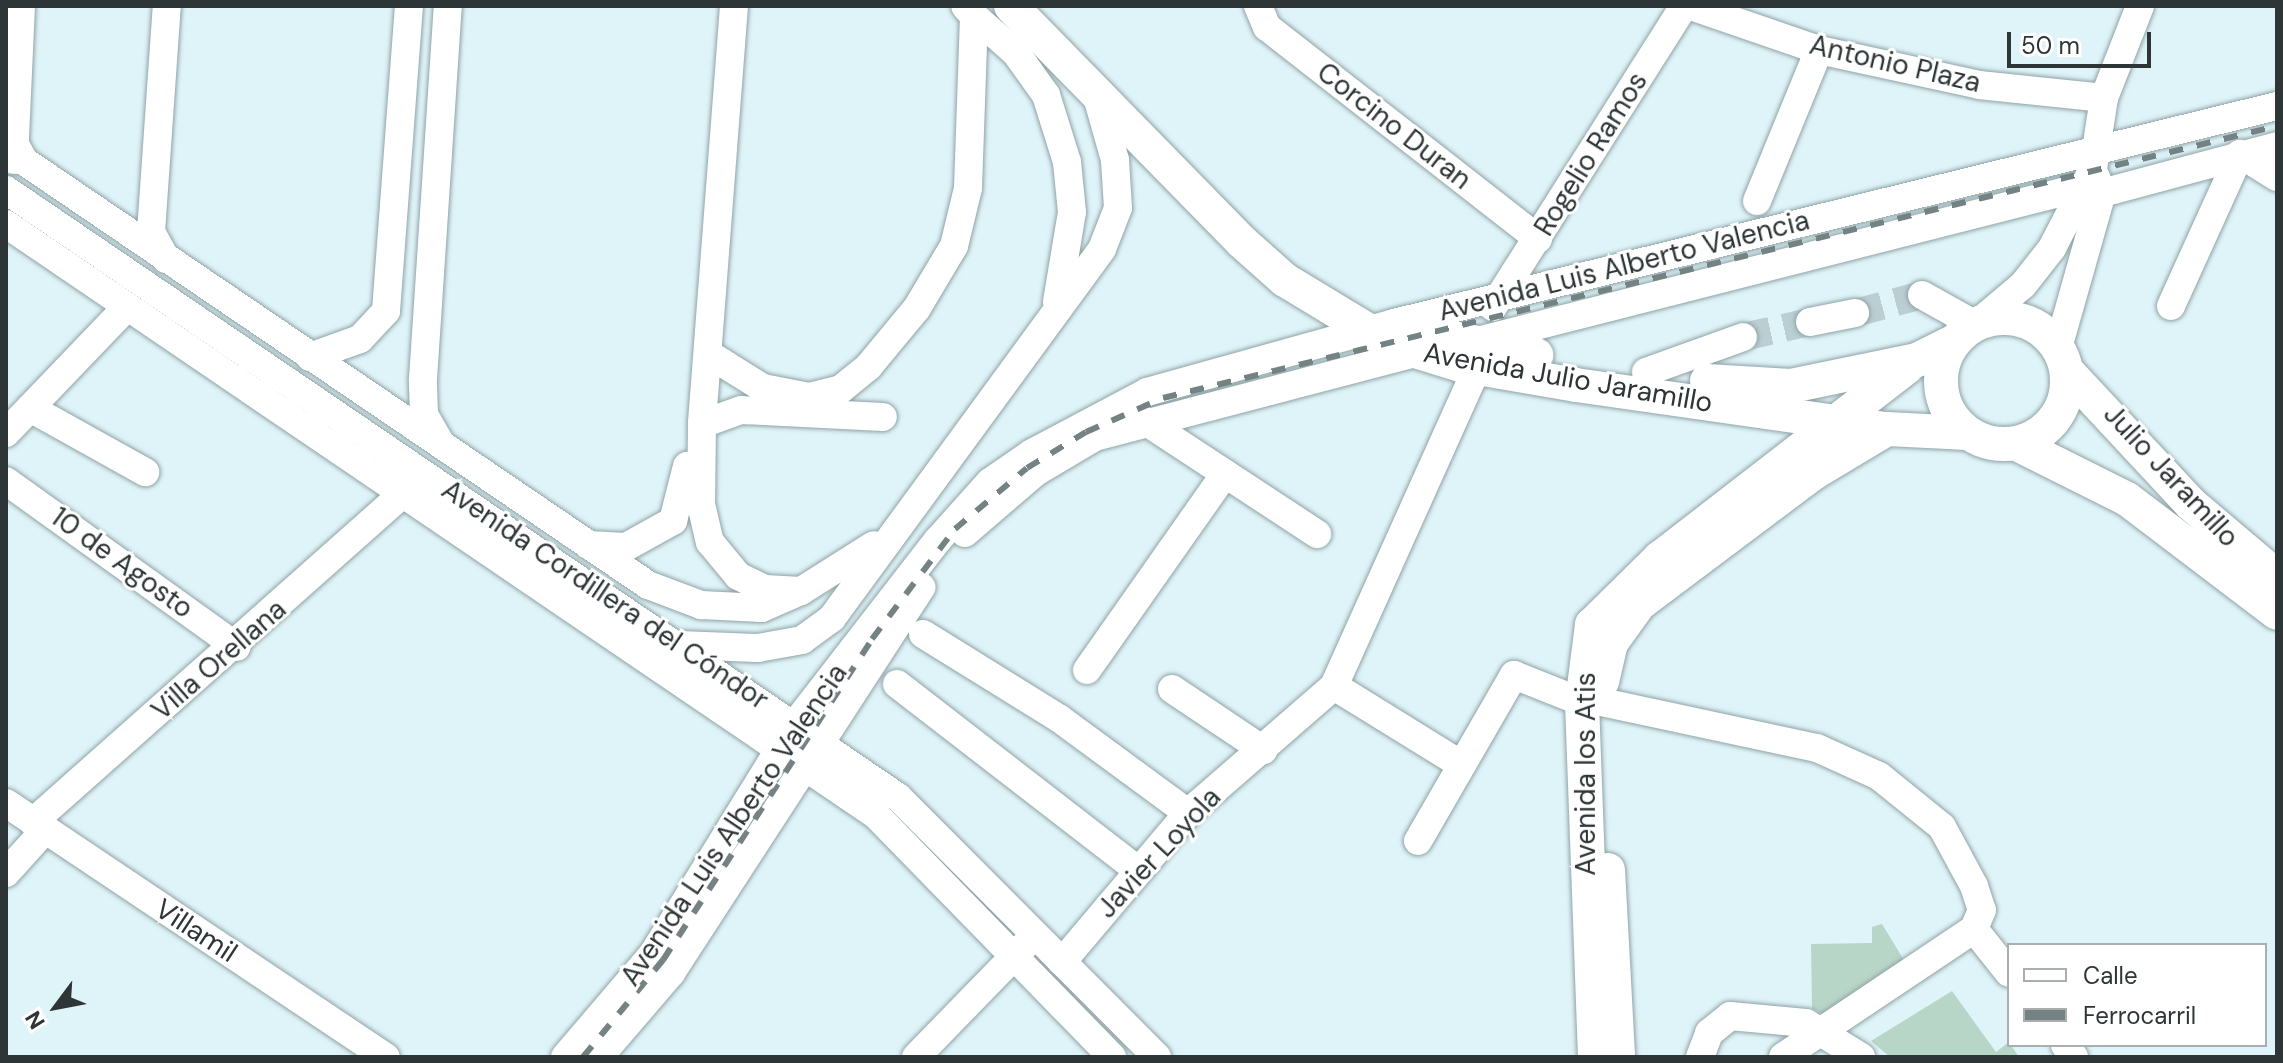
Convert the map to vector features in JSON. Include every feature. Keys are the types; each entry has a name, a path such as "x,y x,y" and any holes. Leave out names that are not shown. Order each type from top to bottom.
{"main road":[{"name":"Avenida Julio Jaramillo","path":"1011,6 1241,241 1416,352 1791,386 1917,360 1970,329"},
{"name":"Avenida Julio Jaramillo","path":"1041,6 1273,242 1381,328 1475,355 1832,421 1887,429 1967,433"},
{"name":"Julio Jaramillo","path":"1970,329 2024,321 2202,515 2277,577"},
{"path":"1967,433 1952,418 1940,379 1970,329"},
{"name":"Avenida los Atis","path":"1595,1057 1589,702 1592,625 1607,603 1832,421 1917,360"},
{"name":"Julio Jaramillo","path":"2017,444 2056,418 2063,360"},
{"name":"Avenida los Atis","path":"1618,1057 1589,702 1611,643 1639,604 1812,474 1887,429"},
{"name":"Julio Jaramillo","path":"1967,433 2017,444 2127,499 2277,613"}],"street":[{"path":"17,198 13,141 21,6"},
{"path":"166,260 151,232 167,6"},
{"path":"310,357 360,339 386,311 409,6"},
{"path":"444,449 424,414 423,379 448,6"},
{"path":"586,545 649,539 673,521 685,494 718,6"},
{"path":"734,6 710,355 702,424 701,504 710,542 738,576 765,589 801,591"},
{"name":"Rogelio Ramos","path":"1334,686 1499,299 1684,6"},
{"name":"Antonio Plaza","path":"1691,6 1819,50 1979,85 2104,98"},
{"path":"2063,360 2104,98 2140,6"},
{"path":"710,355 763,388 809,397 841,389 869,366 917,308 954,246 968,188 969,11"},
{"path":"969,11 1016,53 1046,95 1067,162 1072,212 1053,316"},
{"name":"Corcino Duran","path":"1268,13 1538,239"},
{"path":"1757,201 1819,50"},
{"path":"679,645 758,648 802,640 832,618 1102,249 1118,208 1115,160 1096,93"},
{"name":"Avenida Luis Alberto Valencia","path":"1475,355 2093,174 2277,106"},
{"path":"13,141 24,161 367,397 648,585 701,605 762,608 801,591 897,529"},
{"name":"Avenida Luis Alberto Valencia","path":"565,1057 653,954 787,735 937,541 990,482 1032,453 1147,392 1381,328 1499,299 2093,174 2277,146"},
{"path":"2171,306 2240,154 2277,177"},
{"path":"1922,295 1970,329 2023,285 2052,248 2093,174"},
{"name":"Avenida Cordillera del Cóndor","path":"17,198 679,645 787,735"},
{"name":"Avenida Cordillera del Cóndor","path":"6,224 402,494 813,752 898,797 1157,1057"},
{"path":"6,433 127,307"},
{"path":"1810,322 1855,313"},
{"path":"1646,372 1743,337"},
{"name":"Avenida Luis Alberto Valencia","path":"599,1057 671,973 947,549 1036,472 1095,437 1145,421 1416,352"},
{"path":"285,378 367,397"},
{"path":"30,408 145,472"},
{"path":"702,424 741,410 883,417"},
{"path":"1145,421 1317,534"},
{"path":"1087,670 1225,474"},
{"name":"10 de Agosto","path":"6,481 237,647"},
{"name":"Villa Orellana","path":"6,873 38,826 402,494"},
{"path":"923,634 1060,719 1188,813"},
{"path":"1418,841 1514,675 1589,702 1817,748 1879,776 1942,827 1974,886 1982,910 1974,929 1783,1057"},
{"path":"897,684 1138,870"},
{"path":"1334,686 1462,765"},
{"name":"Javier Loyola","path":"1062,962 1188,813 1334,686"},
{"path":"1172,689 1263,750"},
{"name":"Avenida Cordillera del Cóndor","path":"813,752 1112,1057"},
{"name":"Villamil","path":"6,803 386,1057"},
{"path":"1974,929 2007,970"},
{"path":"916,1057 1036,935"},
{"path":"1700,1057 1709,1033 1730,1016 1826,1031 1861,1057"}],"green space":[{"path":"1882,924 1913,975 1840,1020 1812,1009 1811,944 1872,943 1872,927"},
{"path":"1952,991 1996,1052 2007,1044 2019,1057 1890,1057 1871,1041"}],"tunnel":[{"path":"1855,313 1922,295"},
{"path":"1743,337 1810,322"}],"railway":[{"path":"583,1057 663,960 872,639 955,529 1027,468 1086,432 1163,398 2277,126"}]}
